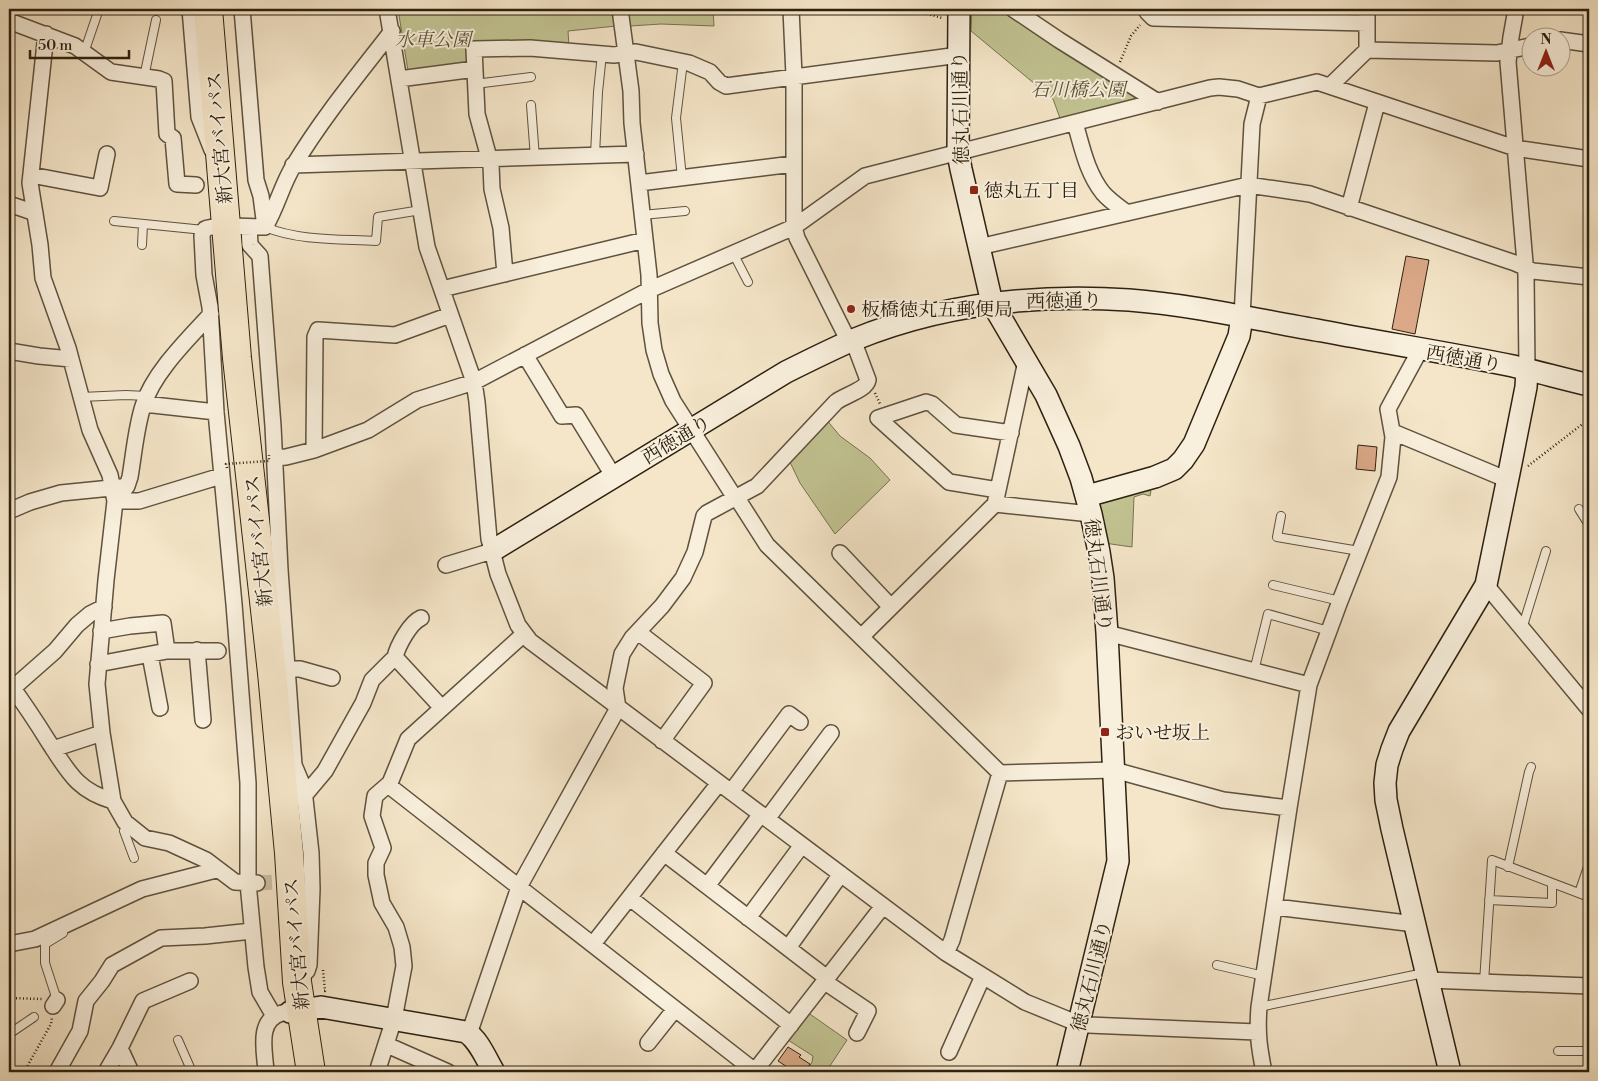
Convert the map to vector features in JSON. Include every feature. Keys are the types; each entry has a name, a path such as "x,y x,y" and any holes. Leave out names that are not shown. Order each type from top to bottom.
{"highway":[{"name":"新大宮バイパス","path":"201,9 212,150 224,227 226,362 250,566 263,744 275,848 288,1013 308,1071"},
{"name":"新大宮バイパス","path":"208,9 208,112 224,227 272,673 289,853 296,982 288,1013"}],"street":[{"path":"190,9 208,112"},
{"path":"242,9 256,180 261,196 265,227"},
{"path":"387,9 427,247 474,382 487,525 492,551 498,574 518,625 524,634 530,641 618,708 946,953 1025,1002 1079,1024 1258,1032"},
{"path":"620,9 631,91 632,123 645,240 650,323 654,350 661,374 673,401 767,545 1000,773 1114,770 1223,800 1289,808"},
{"path":"470,1034 520,887 618,708 615,688 622,654 632,638 662,606 683,578 695,552 704,516 757,486 836,402 844,396 864,387 871,387 851,341 794,227 794,76 791,9"},
{"path":"1014,9 1058,40 1158,102"},
{"path":"1450,1072 1386,800 1387,765 1399,731 1486,585 1526,387 1526,275 1508,62 1516,9"},
{"path":"1146,15 1147,12 1153,18 1367,16 1367,50"},
{"name":"徳丸石川通り","path":"953,14 958,55 958,153 960,168 992,303 1058,419 1070,446 1089,505 1103,578 1118,861 1067,1072"},
{"path":"9,21 75,46 111,72 164,81 167,134 173,138 177,184 196,185"},
{"path":"265,227 272,216 293,165 321,122 392,31"},
{"path":"46,34 30,183 43,278 68,348 90,430 118,492 98,664 102,734 113,801 122,824 125,822 145,838 169,843 206,860 216,870 235,882 252,883"},
{"path":"1570,41 1589,44"},
{"path":"505,274 501,228 492,189 491,165 477,114 474,49 530,48 614,55 636,52 683,62 710,72 719,82 726,86 958,55"},
{"path":"1330,86 1367,50 1497,53 1520,48"},
{"path":"399,79 475,76"},
{"path":"272,456 286,458 314,450 368,430 417,400 474,382 649,290 794,227 865,176 1210,88 1238,89 1259,96 1317,82 1515,148 1589,159"},
{"path":"1011,433 956,425 932,404 926,402 883,412 878,418 948,482 997,497 1089,505 1174,469 1184,460 1194,444 1239,336 1242,317 1252,124 1259,96"},
{"path":"1349,208 1377,102"},
{"path":"1075,123 1095,182 1104,194 1127,213"},
{"path":"31,175 100,188 107,154"},
{"path":"293,165 636,154"},
{"path":"639,183 793,164"},
{"path":"979,247 1248,186 1310,194 1515,263 1533,271 1589,276"},
{"path":"9,204 35,213"},
{"path":"265,227 224,227 202,236 204,274 211,314 216,412 224,472 248,783 252,931 260,992 288,1013"},
{"path":"224,227 250,245 260,256 299,834 298,842 289,853"},
{"path":"442,289 645,240"},
{"name":"西徳通り","path":"446,565 492,551 786,372 851,341 924,317 992,303 1067,299 1129,300 1172,305 1527,370 1589,385"},
{"path":"118,492 130,477 139,419 145,400 162,371 211,314"},
{"path":"314,450 315,337 318,330 396,334 450,315"},
{"path":"1264,1072 1258,1044 1260,1007 1309,685 1389,477 1393,432 1388,409 1420,350"},
{"path":"9,351 71,359"},
{"path":"525,355 562,416 576,415 614,477"},
{"path":"861,637 997,497 1026,361"},
{"path":"145,400 216,412"},
{"path":"1393,432 1509,474"},
{"path":"9,511 60,493 118,492 139,501 224,472"},
{"path":"840,553 891,607"},
{"path":"1486,585 1589,709"},
{"path":"104,607 90,614 77,625 55,651 10,686 63,766 80,786 97,796 113,801"},
{"path":"304,796 325,771 363,703 372,680 396,657 398,647 416,620 421,618"},
{"path":"101,631 163,623 167,651"},
{"path":"638,632 704,683 662,741"},
{"path":"1107,633 1309,685"},
{"path":"377,1072 394,1019 404,966 402,948 396,927 382,903 376,875 376,864 383,848 372,816 374,796 390,783 408,739 524,634"},
{"path":"197,650 203,720"},
{"path":"98,664 167,651 218,651"},
{"path":"150,655 160,708"},
{"path":"396,657 442,708"},
{"path":"288,669 300,669 332,678"},
{"path":"593,944 664,853 725,788 789,714 800,722"},
{"path":"707,886 831,733"},
{"path":"53,749 102,734"},
{"path":"294,765 302,784 311,853 306,879 309,965 307,971 296,982"},
{"path":"946,953 952,940 1000,773"},
{"path":"388,785 755,1072 884,906"},
{"path":"748,918 802,845"},
{"path":"664,853 868,1012 857,1033"},
{"path":"9,944 34,939 142,889 216,870"},
{"path":"788,948 841,874"},
{"path":"630,898 791,1025"},
{"path":"1275,907 1415,924"},
{"path":"57,1072 80,1031 86,1001 112,965 160,938 252,931"},
{"path":"948,1052 983,976"},
{"path":"1427,976 1484,982 1589,986"},
{"path":"106,1072 143,1001 190,981"},
{"path":"266,1072 264,1032 266,1025 288,1013 322,1007 456,1029 470,1034 494,1072"},
{"path":"648,1043 675,1009"},
{"path":"386,1045 448,1072"},
{"path":"120,1048 130,1072"}],"lane":[{"path":"84,54 99,9"},
{"path":"144,78 156,20"},
{"path":"595,155 602,54"},
{"path":"682,178 676,118 683,62"},
{"path":"475,76 531,77"},
{"path":"531,105 534,158"},
{"path":"265,227 277,232 323,238 376,241 378,217 422,210"},
{"path":"642,215 685,211"},
{"path":"114,221 224,227"},
{"path":"142,245 143,224"},
{"path":"733,253 748,282"},
{"path":"81,397 126,395 145,400"},
{"path":"1579,509 1589,525"},
{"path":"1281,516 1277,537 1360,551"},
{"path":"1522,629 1546,551"},
{"path":"1273,585 1340,601"},
{"path":"1254,671 1268,614 1329,631"},
{"path":"1508,866 1529,772 1532,767"},
{"path":"122,824 134,858"},
{"path":"1484,982 1492,860 1589,897"},
{"path":"1579,893 1589,864"},
{"path":"1489,900 1552,904 1552,883"},
{"path":"55,1003 45,963 45,944 70,928 71,923"},
{"path":"1217,965 1264,976"},
{"path":"1260,1007 1427,976"},
{"path":"9,1034 34,1017"},
{"path":"178,1040 192,1072"},
{"path":"1558,1052 1589,1051"}],"path":[{"path":"910,9 953,14"},
{"path":"1117,68 1131,36 1146,15"},
{"path":"871,387 883,412"},
{"path":"1509,474 1523,470 1589,419"},
{"path":"224,472 226,464 270,460 272,456"},
{"path":"9,998 55,1003 51,1024 24,1072"}],"green space":[{"name":"水車公園","path":"398,9 614,9 616,26 568,31 569,46 543,42 471,58 466,65 408,71"},
{"path":"627,9 713,9 714,26 661,24 630,26"},
{"name":"石川橋公園","path":"972,9 1004,9 1054,44 1137,94 1135,101 1061,121 1053,99 971,31"},
{"path":"825,418 840,436 870,458 890,480 835,534 800,483 788,458"},
{"path":"1143,490 1151,491 1150,496 1143,494 1134,497 1132,547 1104,543 1094,501"},
{"path":"807,1012 847,1040 826,1072 806,1072 813,1056 788,1040"}],"building":[{"path":"1406,256 1429,260 1415,334 1392,329"},
{"path":"1358,445 1377,447 1375,471 1356,469"},
{"path":"788,1047 801,1055 799,1057 810,1064 804,1072 795,1072 778,1061"}],"tunnel":[{"path":"257,883 298,881"}],"place":[{"name":"徳丸五丁目","path":"974,190"},
{"name":"板橋徳丸五郵便局","path":"851,309"},
{"name":"おいせ坂上","path":"1105,732"}]}
